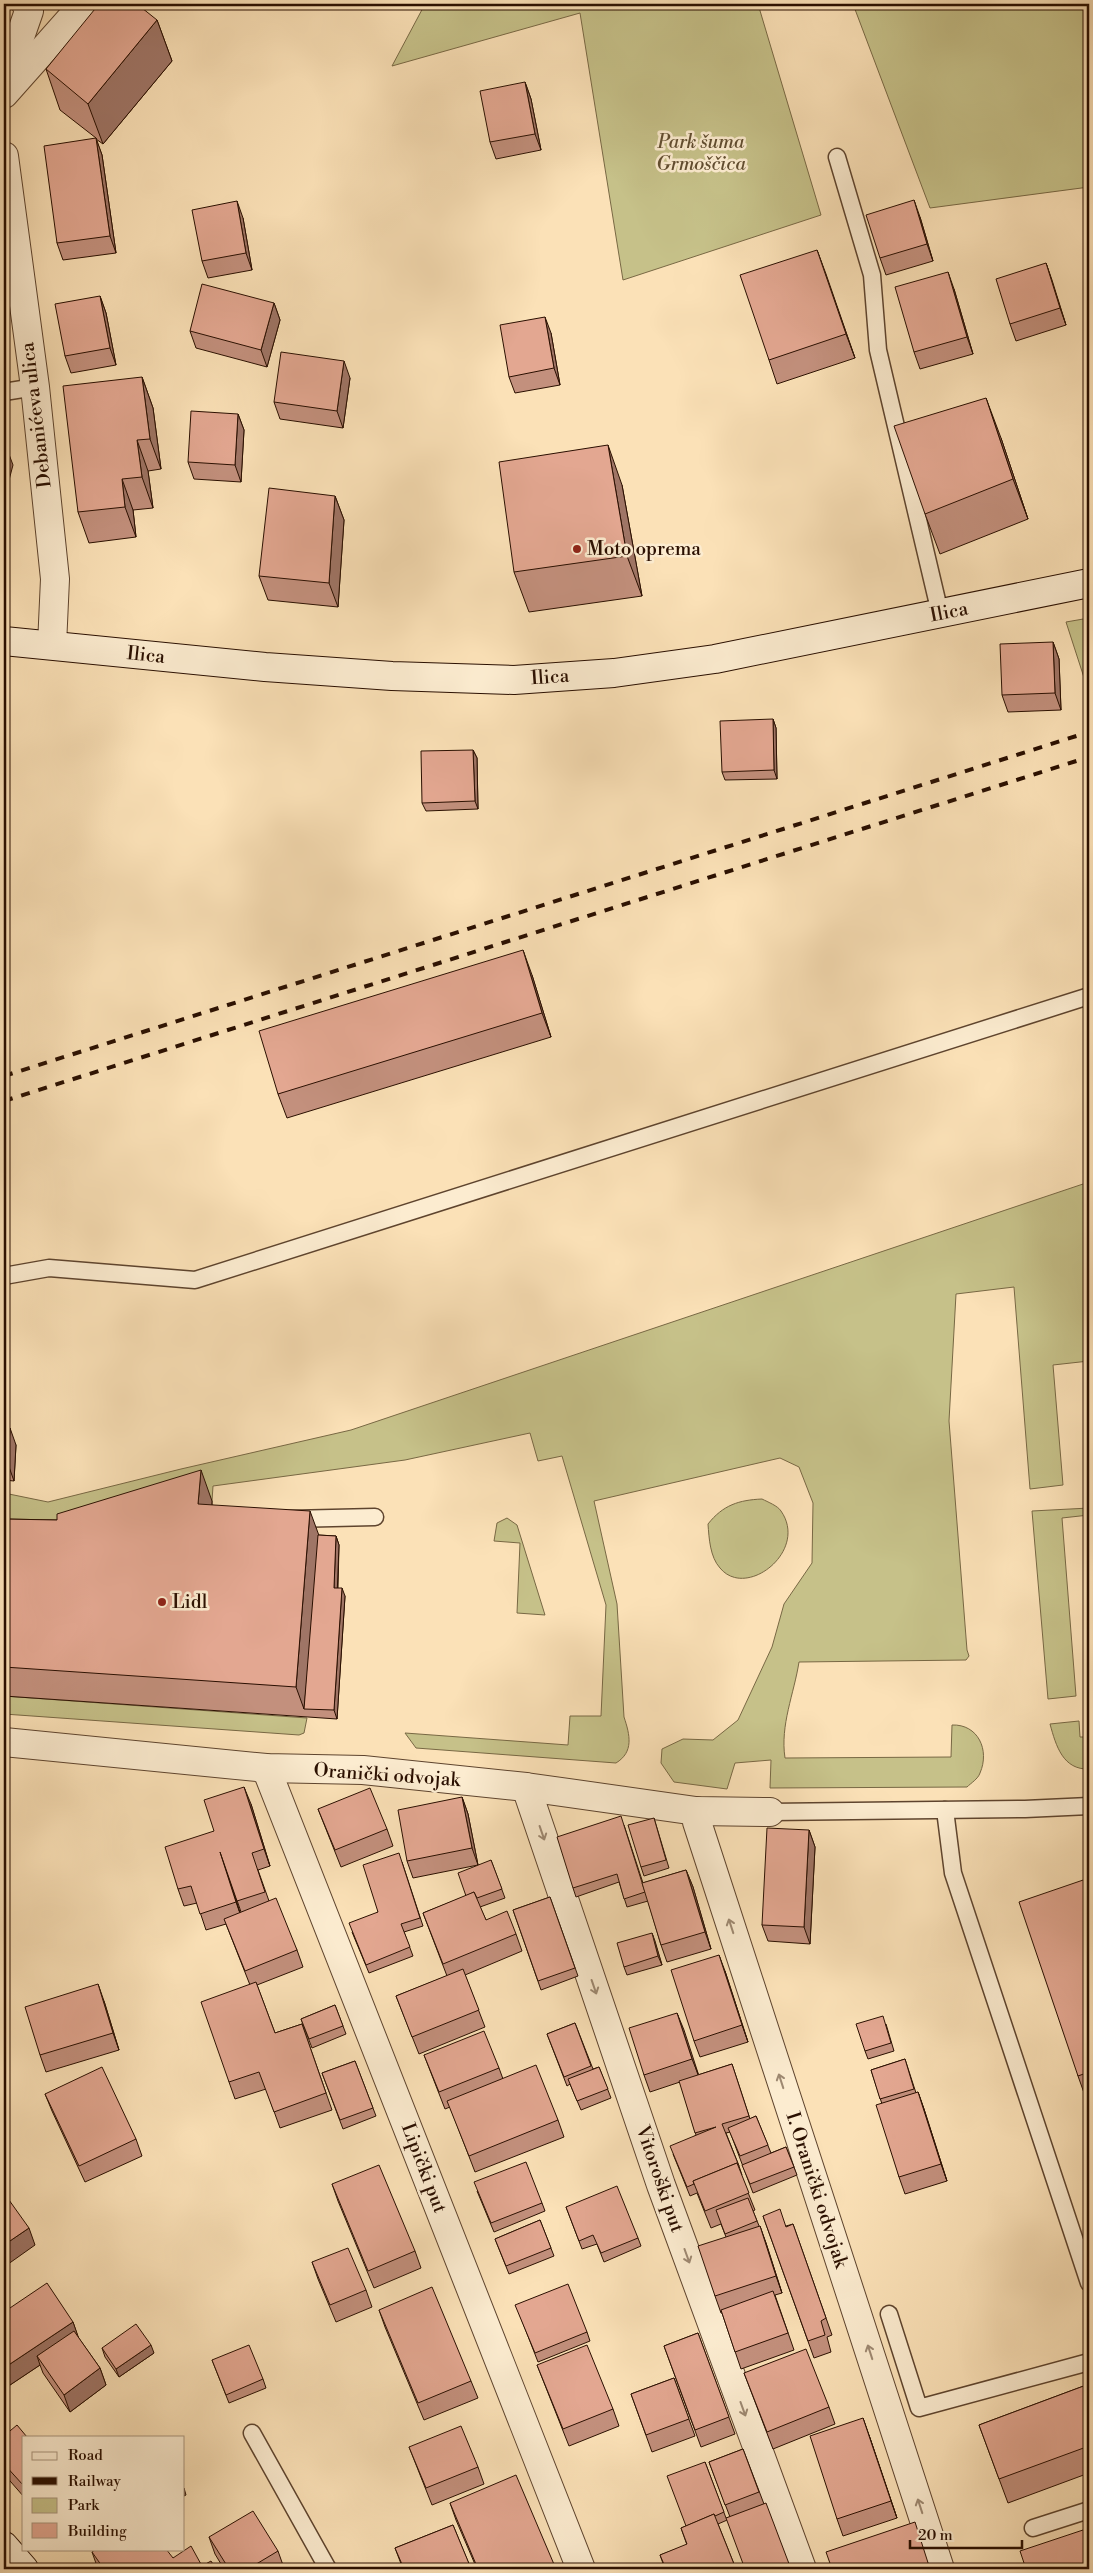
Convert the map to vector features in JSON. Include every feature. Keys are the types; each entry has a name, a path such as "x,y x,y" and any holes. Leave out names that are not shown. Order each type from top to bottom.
{"street":[{"path":"4,84 29,11 26,4"},
{"path":"4,94 84,4"},
{"name":"Debanićeva ulica","path":"4,156 34,387 55,579 52,645"},
{"name":"Ilica","path":"4,640 275,668 392,676 514,680 614,673 715,659 1089,583"},
{"name":"Oranički odvojak","path":"4,1742 266,1768 363,1770 526,1787 696,1811 770,1812"},
{"name":"Lipički put","path":"266,1768 581,2569"},
{"name":"Vitoroški put","path":"526,1787 661,2185 802,2569"},
{"name":"I. Oranički odvojak","path":"696,1811 696,1822 940,2569"},
{"path":"4,2546 24,2569"}],"lane":[{"path":"837,157 872,275 878,350 940,613"},
{"path":"4,392 34,387"},
{"path":"4,1276 49,1268 195,1280 1089,996"},
{"path":"279,1519 375,1517"},
{"path":"770,1812 1089,1806"},
{"path":"945,1810 953,1872 1089,2283"},
{"path":"889,2314 919,2408 1089,2362"},
{"path":"252,2433 328,2569"},
{"path":"1033,2528 1089,2510"}],"green space":[{"name":"Park šuma Grmoščica","path":"425,4 758,4 821,215 623,280 580,13 392,66"},
{"path":"853,4 1089,4 1089,187 930,208"},
{"path":"1089,618 1089,693 1066,622"},
{"path":"1089,1182 1089,1361 1053,1365 1063,1485 1030,1489 1014,1287 956,1294 949,1421 969,1656 966,1660 799,1662 788,1710 784,1734 785,1758 951,1757 952,1725 969,1729 979,1740 984,1756 979,1775 967,1787 770,1788 771,1760 735,1763 727,1789 674,1782 661,1763 662,1749 683,1739 713,1740 738,1720 772,1647 784,1604 812,1563 813,1503 799,1467 780,1458 594,1501 617,1604 624,1717 629,1737 626,1754 616,1763 416,1748 405,1733 568,1745 570,1716 601,1716 606,1605 562,1456 538,1461 530,1433 405,1460 213,1486 212,1501 4,1652 4,1493 48,1502 351,1430"},
{"path":"762,1499 780,1509 787,1526 787,1541 781,1555 771,1566 758,1575 744,1578 731,1576 720,1568 714,1558 708,1524 720,1512 732,1505 739,1502"},
{"path":"1089,1508 1089,1515 1062,1518 1076,1696 1048,1699 1032,1511"},
{"path":"507,1518 517,1525 545,1615 517,1613 520,1543 494,1541 497,1523"},
{"path":"4,1696 307,1718 304,1733 299,1735 4,1714"},
{"path":"1079,1721 1080,1737 1089,1737 1089,1769 1080,1768 1067,1761 1058,1748 1050,1724"}],"building":[{"path":"99,4 137,4 157,20 88,104 46,69"},
{"path":"525,82 535,134 490,142 480,91"},
{"path":"96,138 110,236 57,243 44,146"},
{"path":"914,200 927,244 880,258 866,215"},
{"path":"237,201 246,253 202,261 192,210"},
{"path":"817,250 846,334 769,360 740,275"},
{"path":"1046,263 1060,308 1010,324 996,279"},
{"path":"948,272 967,337 914,352 895,287"},
{"path":"202,284 274,303 261,350 190,331"},
{"path":"100,296 110,348 65,356 55,304"},
{"path":"545,317 554,368 509,377 500,325"},
{"path":"281,352 344,361 337,411 274,402"},
{"path":"142,377 150,439 137,440 142,477 122,479 125,507 78,512 63,386"},
{"path":"986,398 1013,479 925,514 894,426"},
{"path":"191,411 238,414 235,465 188,462"},
{"path":"608,445 627,556 514,572 499,462"},
{"path":"269,488 335,496 329,583 259,576"},
{"path":"1053,642 1055,693 1002,695 1000,644"},
{"path":"773,719 774,770 722,772 720,721"},
{"path":"473,750 475,801 422,803 421,751"},
{"path":"523,950 542,1013 278,1094 259,1031"},
{"path":"4,1428 10,1428 8,1464 4,1464"},
{"name":"Lidl","path":"201,1470 198,1504 310,1511 296,1687 4,1667 4,1519 57,1520 57,1514"},
{"path":"318,1535 336,1536 334,1588 342,1588 334,1710 304,1709"},
{"path":"244,1787 264,1849 252,1853 265,1892 237,1901 220,1852 236,1902 200,1914 191,1886 178,1889 165,1847 214,1831 204,1800"},
{"path":"370,1788 387,1829 335,1850 318,1809"},
{"path":"462,1797 472,1848 407,1861 398,1810"},
{"path":"621,1816 645,1892 624,1899 617,1874 573,1888 557,1837"},
{"path":"654,1818 666,1860 641,1867 628,1825"},
{"path":"767,1828 809,1830 804,1927 762,1925"},
{"path":"399,1853 420,1918 401,1924 410,1947 366,1965 349,1923 378,1912 363,1865"},
{"path":"491,1860 502,1889 477,1898 474,1892 466,1896 458,1873"},
{"path":"686,1870 705,1932 661,1945 642,1883"},
{"path":"1089,1878 1089,2072 1078,2076 1019,1902"},
{"path":"474,1892 486,1920 507,1911 516,1934 443,1964 423,1913"},
{"path":"550,1897 575,1968 538,1981 513,1910"},
{"path":"276,1898 297,1950 245,1971 224,1919"},
{"path":"652,1933 658,1956 624,1967 617,1943"},
{"path":"719,1955 742,2025 694,2041 671,1970"},
{"path":"463,1969 479,2010 412,2037 396,1996"},
{"path":"256,1982 275,2033 302,2024 326,2093 274,2112 259,2072 229,2082 201,2002"},
{"path":"98,1984 113,2033 40,2055 25,2007"},
{"path":"335,2005 343,2026 309,2039 301,2019"},
{"path":"677,2013 692,2059 644,2075 629,2028"},
{"path":"883,2016 891,2043 865,2051 856,2024"},
{"path":"575,2023 591,2066 564,2077 547,2034"},
{"path":"484,2031 499,2068 439,2092 424,2055"},
{"path":"905,2059 914,2089 880,2099 871,2070"},
{"path":"355,2061 373,2108 340,2120 322,2073"},
{"path":"732,2064 749,2116 722,2124 739,2166 737,2163 693,2181 694,2184 687,2187 670,2146 716,2127 695,2133 679,2081"},
{"path":"536,2065 558,2120 469,2156 447,2101"},
{"path":"102,2067 136,2139 79,2166 45,2094"},
{"path":"599,2067 608,2089 577,2101 568,2079"},
{"path":"918,2092 941,2164 899,2177 876,2105"},
{"path":"756,2116 768,2145 740,2156 728,2128"},
{"path":"786,2147 794,2167 750,2184 742,2165"},
{"path":"526,2162 542,2203 491,2223 474,2182"},
{"path":"737,2163 749,2193 705,2211 693,2181"},
{"path":"379,2165 415,2251 368,2271 332,2184"},
{"path":"617,2186 638,2238 601,2253 593,2235 579,2241 566,2207"},
{"path":"4,2193 29,2228 4,2245"},
{"path":"748,2198 757,2221 725,2234 716,2210"},
{"path":"780,2209 786,2227 793,2224 826,2318 821,2321 825,2335 808,2341 763,2216"},
{"path":"540,2220 551,2248 506,2266 495,2239"},
{"path":"760,2226 776,2276 715,2296 698,2246"},
{"path":"348,2248 366,2290 330,2305 312,2262"},
{"path":"47,2283 73,2322 4,2368 4,2312"},
{"path":"568,2284 587,2332 535,2353 515,2305"},
{"path":"432,2287 471,2381 418,2403 379,2310"},
{"path":"773,2291 788,2333 735,2352 721,2310"},
{"path":"136,2324 151,2345 116,2369 102,2348"},
{"path":"74,2331 100,2368 64,2395 37,2356"},
{"path":"698,2333 729,2417 695,2430 664,2346"},
{"path":"249,2345 263,2379 226,2395 212,2360"},
{"path":"587,2345 613,2409 563,2429 537,2365"},
{"path":"806,2349 829,2407 767,2432 744,2373"},
{"path":"674,2378 689,2419 646,2435 631,2394"},
{"path":"1089,2384 1089,2446 999,2479 979,2425"},
{"path":"863,2418 891,2501 837,2519 810,2436"},
{"path":"17,2425 26,2436 22,2436 22,2484 4,2464 4,2436"},
{"path":"461,2426 478,2467 426,2488 409,2447"},
{"path":"743,2449 759,2492 725,2505 709,2462"},
{"path":"705,2462 724,2512 715,2516 714,2514 686,2526 667,2476"},
{"path":"516,2475 556,2569 478,2569 450,2503"},
{"path":"766,2503 791,2569 745,2569 726,2518"},
{"path":"253,2511 278,2551 248,2569 229,2569 209,2537"},
{"path":"714,2514 736,2569 666,2569 660,2555 687,2544 681,2528"},
{"path":"915,2522 930,2569 832,2569 826,2552"},
{"path":"453,2525 470,2566 461,2569 404,2569 395,2548"},
{"path":"1089,2528 1089,2569 1026,2569 1020,2551"},
{"path":"191,2546 202,2566 211,2561 216,2569 104,2569 92,2552 95,2550 167,2550 173,2558"}],"railway":[{"path":"4,1076 1089,732"},
{"path":"4,1101 1089,757"}],"place":[{"name":"Moto oprema","path":"577,549"},
{"name":"Lidl","path":"162,1602"}]}
